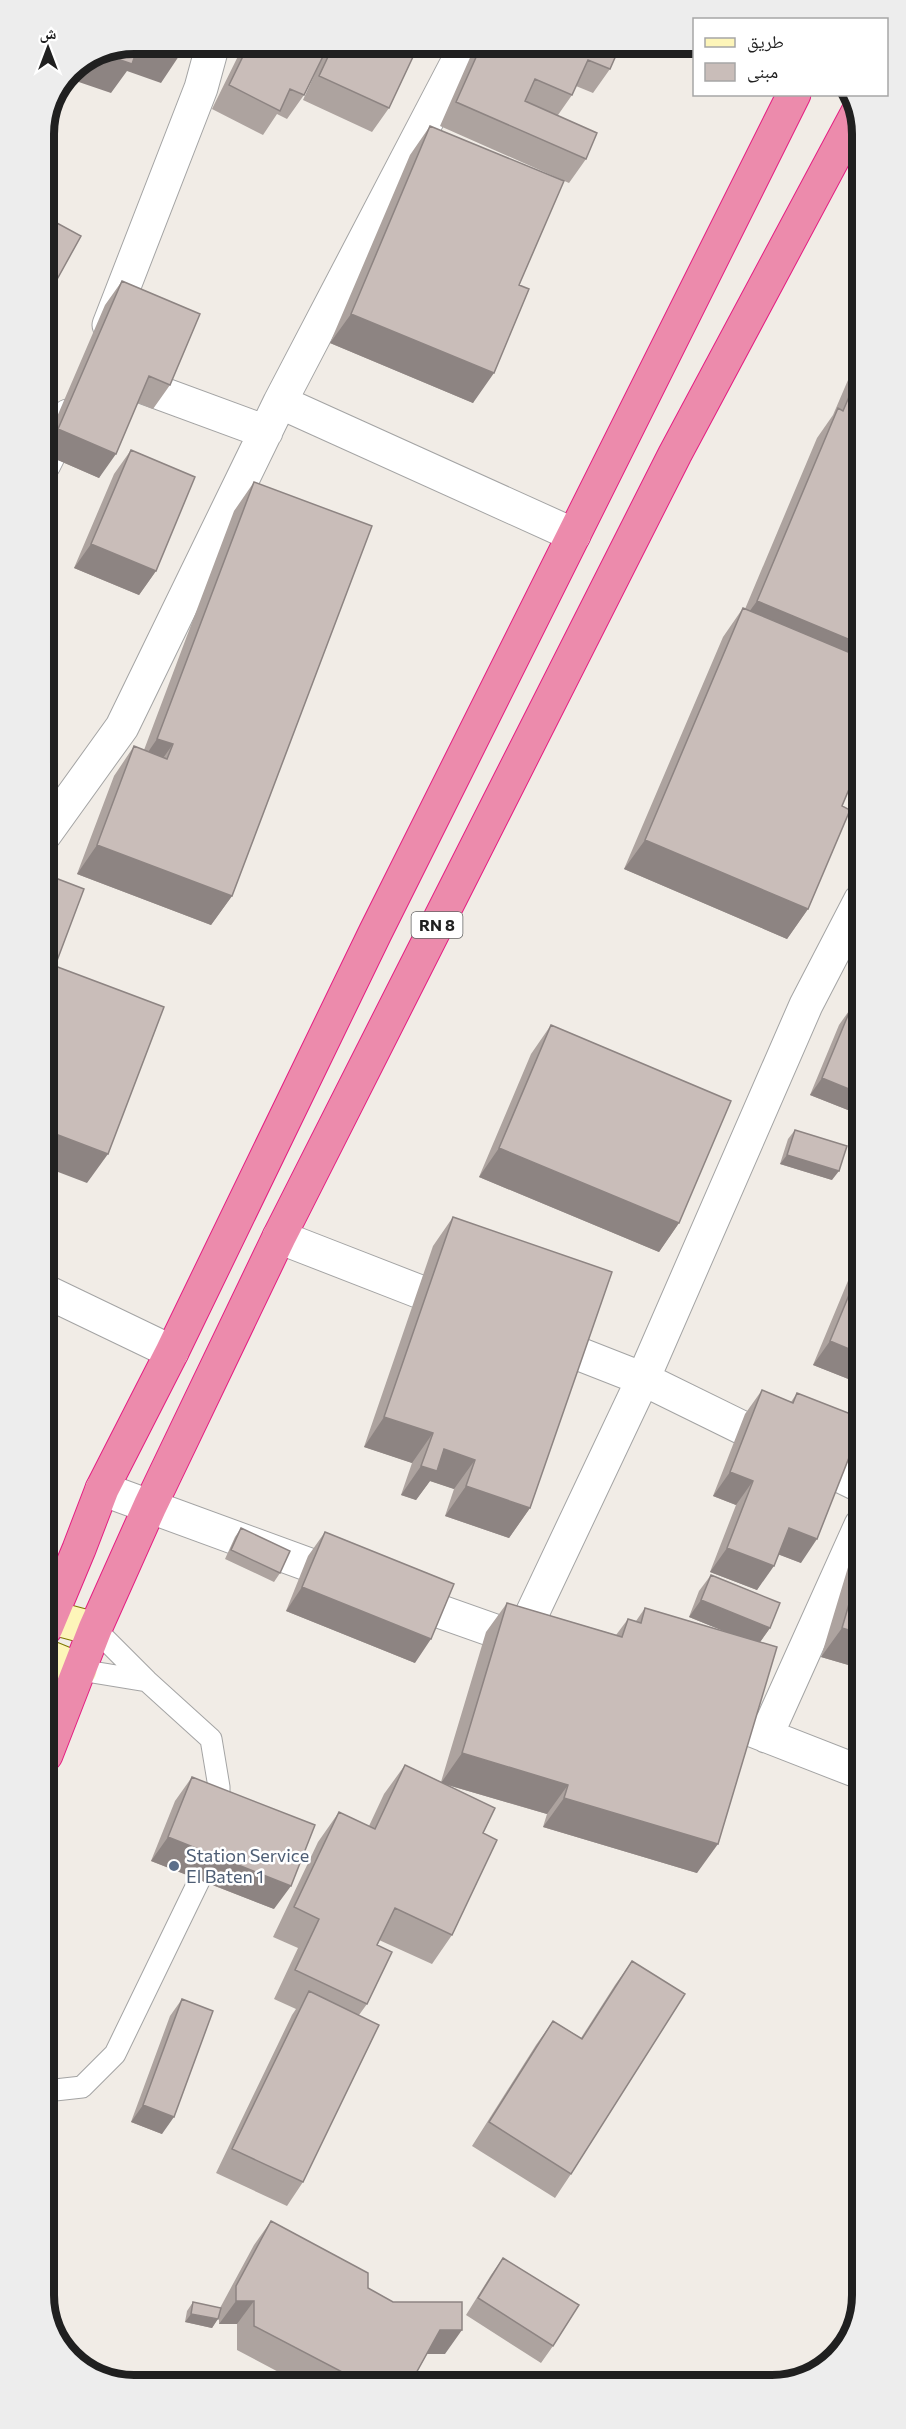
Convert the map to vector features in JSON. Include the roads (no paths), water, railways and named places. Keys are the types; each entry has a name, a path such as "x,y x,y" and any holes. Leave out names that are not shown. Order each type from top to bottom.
{"highway":[{"name":"RN 8","path":"54,1605 80,1549 102,1489 172,1352 375,933 793,96"},
{"name":"RN 8","path":"54,1736 95,1629 150,1506 279,1237 675,454 851,125"}],"street":[{"path":"54,444 90,371 201,88 210,54"},
{"path":"54,819 122,727 280,402 462,54"},
{"path":"90,371 266,432"},
{"path":"280,402 574,535"},
{"path":"520,1639 643,1379 806,1005 852,916"},
{"path":"279,1237 643,1379 852,1482"},
{"path":"54,1295 172,1352"},
{"path":"102,1489 563,1656"},
{"path":"766,1736 852,1545"},
{"path":"54,1621 95,1629"},
{"path":"54,1659 81,1670"},
{"path":"681,1702 852,1769"}],"lane":[{"path":"54,2090 82,2087 115,2054 214,1851 219,1818 219,1787 211,1739 147,1681 95,1629"},
{"path":"81,1670 147,1681"}],"place":[{"name":"Station Service El Baten 1","path":"174,1866"}]}
